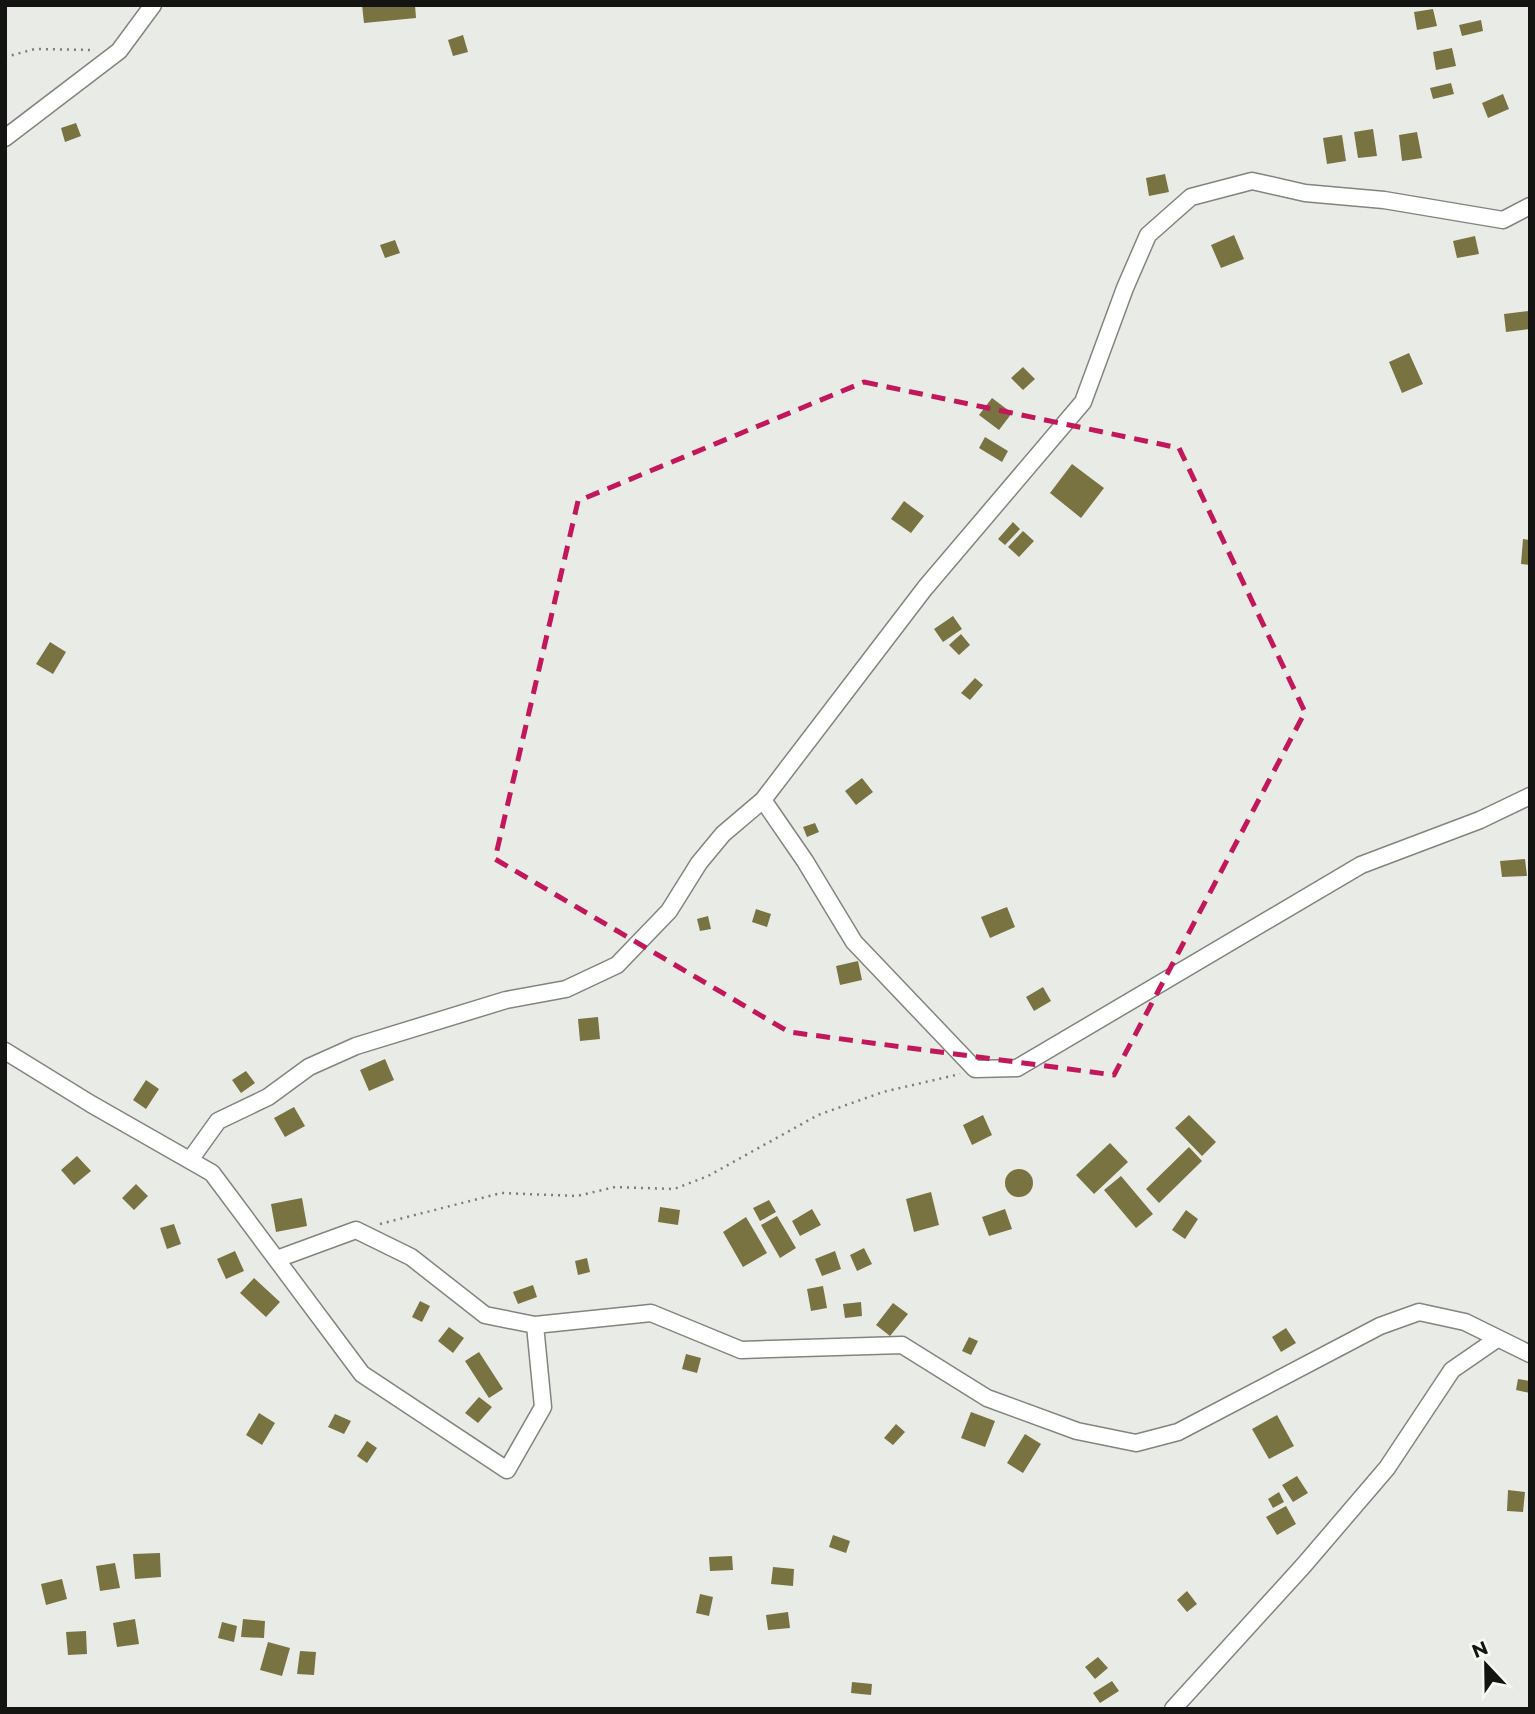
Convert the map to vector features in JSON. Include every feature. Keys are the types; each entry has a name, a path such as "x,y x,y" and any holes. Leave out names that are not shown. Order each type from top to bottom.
{"street":[{"path":"5,138 119,51 153,5"},
{"path":"190,1160 218,1121 268,1097 309,1067 368,1042 506,1000 566,989 617,965 668,911 699,863 723,834 763,800 925,588 1083,402 1148,234 1191,197 1252,181 1305,193 1384,200 1503,220 1530,206"},
{"path":"763,800 854,942 975,1069 1017,1068 1361,865 1480,820 1530,796"},
{"path":"5,1051 212,1173 362,1374 507,1469 543,1407 535,1325"},
{"path":"276,1259 356,1230 411,1257 485,1315 535,1325 651,1313 741,1350 902,1345 987,1398 1077,1431 1136,1443 1178,1432 1380,1326 1419,1312 1465,1322 1530,1354"},
{"path":"1173,1709 1387,1468 1452,1370 1497,1339"}],"path":[{"path":"5,57 35,49 119,51"}],"highlighted area":[{"path":"864,382 1179,448 1305,712 1114,1075 789,1032 495,859 578,501"}],"building":[{"path":"362,5 415,5 416,18 364,23"},
{"path":"1433,9 1437,26 1417,30 1414,12"},
{"path":"1481,20 1483,31 1462,36 1459,25"},
{"path":"463,35 468,52 453,56 448,40"},
{"path":"1452,48 1456,66 1436,70 1433,52"},
{"path":"1451,83 1454,94 1433,99 1430,88"},
{"path":"1503,94 1509,109 1488,118 1482,103"},
{"path":"76,123 81,136 65,142 61,128"},
{"path":"1373,129 1377,156 1358,158 1354,132"},
{"path":"1417,132 1422,158 1402,161 1399,135"},
{"path":"1342,135 1346,161 1327,164 1323,138"},
{"path":"1165,174 1169,192 1149,196 1146,178"},
{"path":"1234,235 1244,259 1221,268 1211,245"},
{"path":"1475,236 1479,254 1457,258 1453,241"},
{"path":"395,240 400,253 385,258 380,245"},
{"path":"1529,311 1530,329 1506,332 1504,314"},
{"path":"1409,353 1423,384 1402,393 1389,362"},
{"path":"1023,367 1035,379 1023,390 1011,378"},
{"path":"992,398 1012,413 999,430 979,415"},
{"path":"985,437 1008,451 1002,462 979,448"},
{"path":"1072,464 1104,488 1081,518 1050,493"},
{"path":"904,501 924,516 911,533 891,519"},
{"path":"1013,522 1020,529 1005,545 998,539"},
{"path":"1023,531 1034,541 1019,557 1008,547"},
{"path":"1523,539 1530,540 1530,565 1521,564"},
{"path":"953,616 962,629 943,642 934,629"},
{"path":"961,634 970,645 959,655 949,645"},
{"path":"50,642 66,652 53,674 36,664"},
{"path":"975,678 983,685 970,700 961,693"},
{"path":"862,778 873,792 856,805 845,791"},
{"path":"815,823 819,832 807,837 803,827"},
{"path":"1525,859 1527,876 1502,877 1500,861"},
{"path":"1007,907 1015,927 990,938 981,917"},
{"path":"756,909 771,914 767,927 752,922"},
{"path":"708,916 711,929 700,931 697,919"},
{"path":"858,961 862,980 840,985 836,966"},
{"path":"1043,987 1051,1001 1034,1011 1026,997"},
{"path":"598,1017 600,1039 580,1041 578,1019"},
{"path":"385,1059 394,1080 369,1091 360,1070"},
{"path":"246,1071 255,1083 241,1093 232,1080"},
{"path":"146,1080 159,1089 146,1109 133,1100"},
{"path":"294,1107 305,1126 285,1137 274,1118"},
{"path":"983,1115 992,1135 972,1145 963,1125"},
{"path":"1189,1115 1216,1142 1202,1156 1175,1128"},
{"path":"1110,1143 1128,1162 1094,1194 1076,1175"},
{"path":"1189,1147 1202,1161 1159,1203 1146,1189"},
{"path":"77,1156 91,1171 74,1185 61,1170"},
{"path":"1019,1169 1029,1173 1033,1183 1029,1193 1019,1197 1009,1193 1005,1183 1009,1173"},
{"path":"1121,1176 1153,1214 1136,1228 1104,1190"},
{"path":"136,1184 148,1196 134,1210 122,1198"},
{"path":"931,1192 939,1225 914,1232 906,1199"},
{"path":"302,1198 307,1226 276,1232 271,1204"},
{"path":"769,1200 776,1212 760,1221 753,1208"},
{"path":"660,1207 680,1210 678,1225 658,1222"},
{"path":"812,1209 821,1225 800,1236 792,1221"},
{"path":"1005,1209 1012,1229 989,1236 982,1217"},
{"path":"1186,1210 1198,1219 1185,1239 1172,1230"},
{"path":"777,1216 796,1248 780,1258 761,1225"},
{"path":"746,1217 767,1253 743,1267 723,1232"},
{"path":"174,1224 181,1244 167,1249 160,1228"},
{"path":"864,1248 872,1264 857,1271 850,1255"},
{"path":"235,1251 244,1271 226,1279 217,1259"},
{"path":"835,1251 841,1269 822,1276 815,1259"},
{"path":"587,1258 590,1272 578,1275 575,1261"},
{"path":"254,1278 280,1302 266,1317 240,1293"},
{"path":"533,1285 537,1297 518,1304 513,1292"},
{"path":"823,1286 827,1308 811,1311 807,1289"},
{"path":"420,1301 430,1306 422,1322 412,1317"},
{"path":"861,1302 862,1316 845,1318 843,1304"},
{"path":"893,1303 908,1314 890,1336 876,1325"},
{"path":"449,1327 464,1338 453,1353 438,1341"},
{"path":"1286,1328 1296,1343 1281,1352 1272,1337"},
{"path":"969,1337 978,1341 971,1355 962,1351"},
{"path":"479,1352 503,1389 489,1398 465,1361"},
{"path":"686,1354 701,1358 697,1373 682,1369"},
{"path":"1518,1379 1530,1381 1530,1393 1516,1390"},
{"path":"479,1397 492,1407 478,1423 465,1413"},
{"path":"971,1412 995,1421 985,1447 961,1438"},
{"path":"259,1413 275,1423 262,1445 246,1435"},
{"path":"335,1414 351,1421 344,1434 328,1427"},
{"path":"1277,1415 1294,1446 1269,1459 1252,1429"},
{"path":"896,1424 905,1432 893,1445 884,1438"},
{"path":"1025,1434 1041,1444 1023,1473 1007,1463"},
{"path":"367,1441 377,1448 367,1463 357,1456"},
{"path":"1297,1476 1308,1493 1293,1502 1282,1485"},
{"path":"1508,1490 1525,1492 1523,1512 1507,1511"},
{"path":"1279,1492 1284,1502 1273,1508 1268,1499"},
{"path":"1286,1506 1296,1524 1277,1535 1266,1517"},
{"path":"833,1535 850,1541 846,1553 829,1547"},
{"path":"160,1553 161,1577 135,1579 133,1554"},
{"path":"732,1556 733,1570 710,1571 709,1557"},
{"path":"115,1563 120,1588 100,1591 96,1566"},
{"path":"773,1567 794,1569 793,1586 771,1584"},
{"path":"62,1579 67,1599 46,1605 41,1584"},
{"path":"1187,1591 1197,1604 1187,1612 1177,1600"},
{"path":"700,1594 713,1597 709,1616 696,1613"},
{"path":"788,1612 790,1628 768,1630 766,1615"},
{"path":"135,1619 139,1644 117,1647 113,1623"},
{"path":"243,1619 265,1621 264,1638 241,1637"},
{"path":"222,1622 237,1626 234,1642 218,1638"},
{"path":"86,1631 87,1654 68,1655 66,1632"},
{"path":"268,1642 290,1648 282,1676 260,1670"},
{"path":"300,1651 316,1652 314,1675 297,1674"},
{"path":"1098,1657 1108,1668 1095,1679 1085,1667"},
{"path":"1112,1681 1119,1691 1100,1703 1093,1693"},
{"path":"852,1682 872,1684 871,1695 851,1693"}]}
